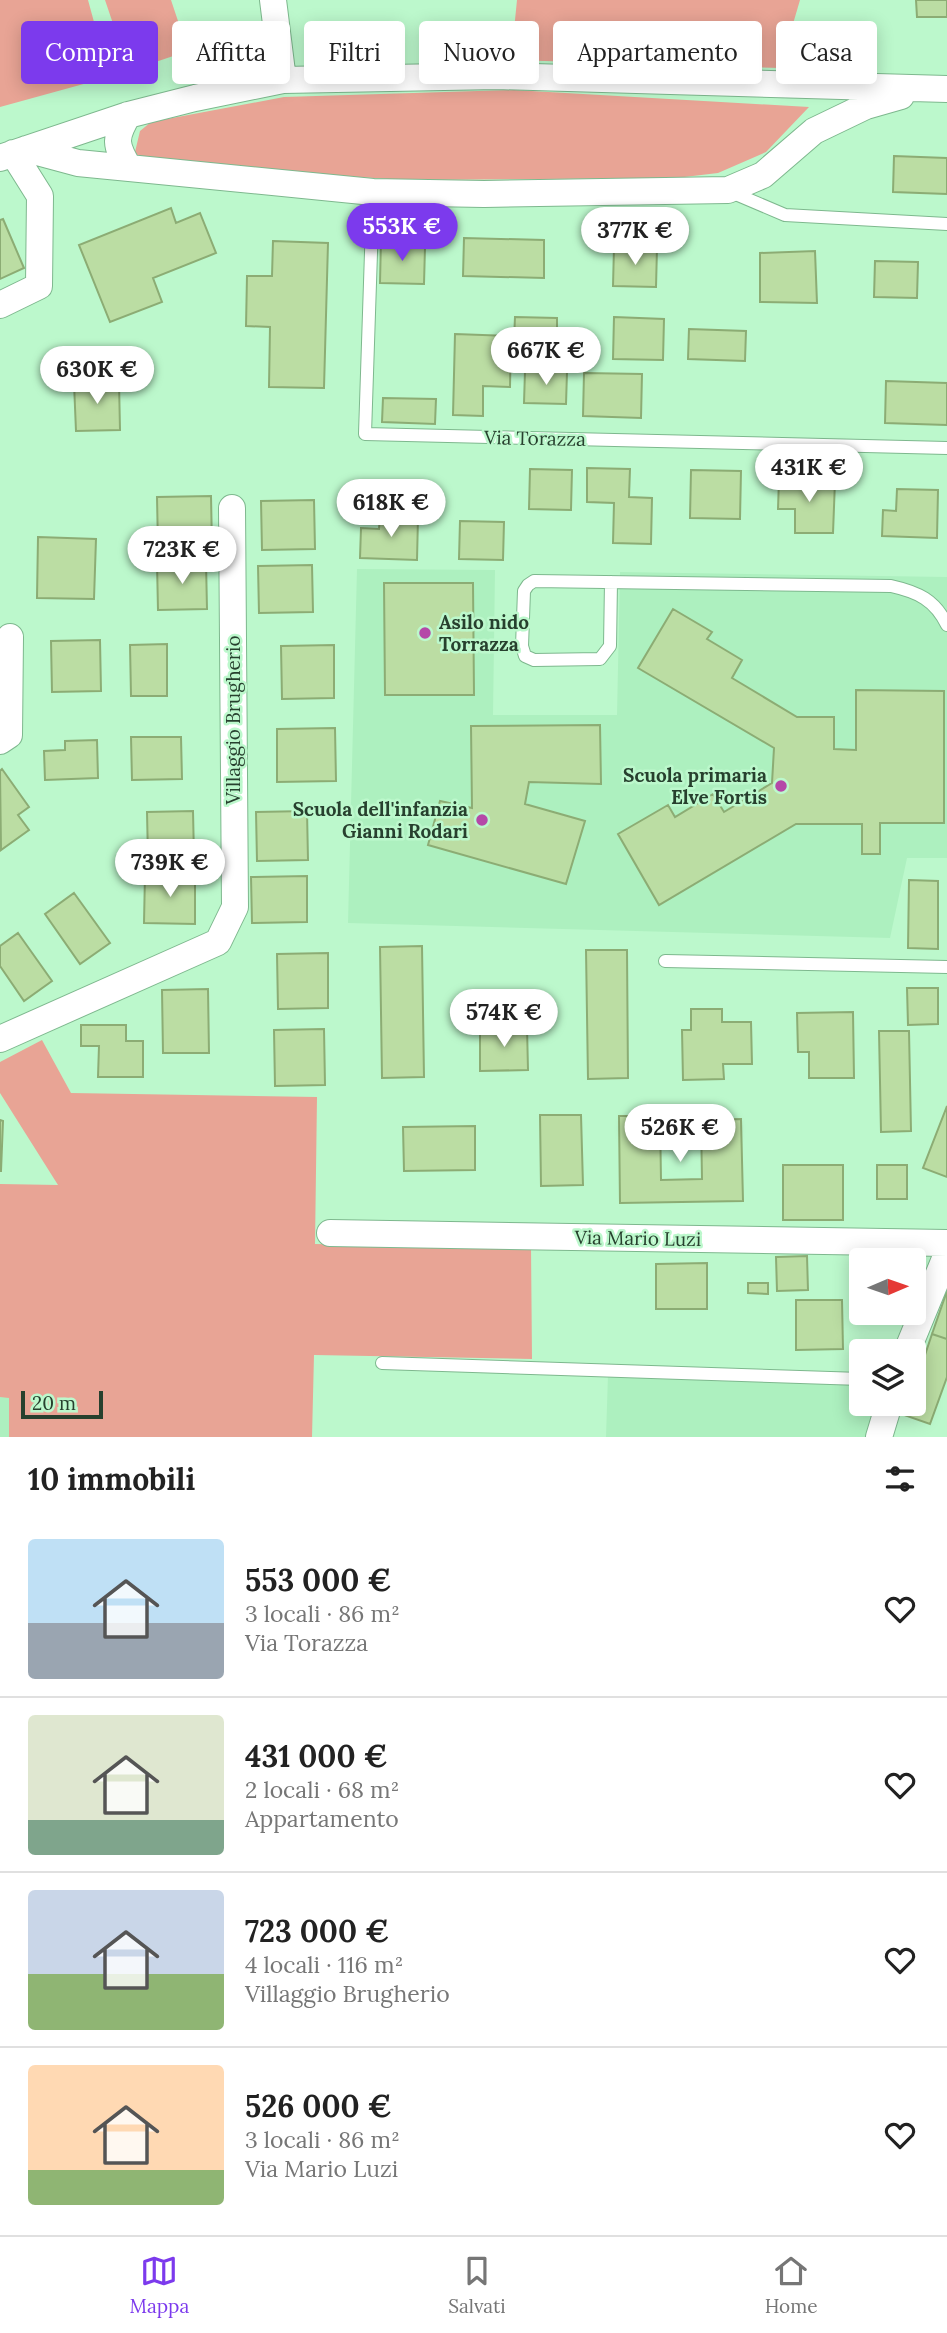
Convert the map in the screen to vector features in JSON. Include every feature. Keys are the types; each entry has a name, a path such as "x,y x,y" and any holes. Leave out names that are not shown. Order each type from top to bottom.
{"street":[{"path":"273,0 276,21"},
{"path":"290,80 497,76 937,89"},
{"path":"13,153 128,115 265,84"},
{"path":"804,86 823,105 821,120 814,131"},
{"path":"13,153 78,163 373,192 484,194 728,190 763,175 814,131 866,106 937,89"},
{"path":"128,115 118,134 118,143 119,151 129,168"},
{"path":"0,306 39,286 40,196 13,153"},
{"name":"Villaggio Brugherio","path":"0,1039 218,942 235,908 232,508"},
{"path":"0,741 9,735 10,637"},
{"name":"Via Mario Luzi","path":"330,1233 947,1242"},
{"path":"912,1339 947,1254"},
{"path":"879,1437 885,1416"}],"lane":[{"path":"728,190 785,215 947,224"},
{"name":"Via Torazza","path":"373,192 365,434 947,448"},
{"path":"611,582 610,646 600,659 534,660 526,656 522,646 524,592 528,584 534,581 611,582 891,586 911,590 929,599 941,611 947,625"},
{"path":"665,961 947,967"},
{"path":"383,1363 849,1379"}],"shaded area":[{"path":"0,0 88,0 94,21 21,21 21,84 84,84 0,107"},
{"path":"105,0 171,0 178,21 172,21 172,56 158,61 158,21 112,21"},
{"path":"517,0 800,0 794,21 776,21 776,68 762,67 762,21 553,21 553,61 539,61 539,21 515,21"},
{"path":"514,90 809,107 766,152 718,173 676,178 403,180 143,162 135,152 140,131 151,122 284,97"},
{"name":"Scuola primaria Elve Fortis","path":"357,569 495,570 493,715 617,715 620,572 947,577 947,858 907,858 890,938 348,923"},
{"path":"42,1040 71,1093 317,1097 315,1244 531,1247 532,1359 314,1355 312,1437 9,1437 9,1398 0,1397 0,1184 58,1185 0,1093 0,1062"},
{"path":"608,1375 849,1383 849,1416 881,1416 873,1437 606,1437"},
{"path":"0,1397 9,1397 9,1437 0,1437"}],"building":[{"path":"916,0 947,0 947,17 917,17"},
{"path":"894,156 947,158 947,194 893,192"},
{"path":"171,208 176,223 200,213 216,253 153,278 162,302 110,322 79,245"},
{"path":"3,219 24,268 0,279 0,220"},
{"path":"464,238 544,240 544,278 463,276"},
{"path":"381,239 398,240 399,246 425,247 424,284 380,283"},
{"path":"273,241 328,243 324,388 269,387 270,327 246,326 247,276 272,276"},
{"path":"614,247 657,248 656,287 613,286"},
{"path":"815,251 817,303 760,302 760,253"},
{"path":"875,261 918,262 917,298 874,297"},
{"path":"515,317 557,318 557,341 514,340"},
{"path":"614,317 664,319 663,360 613,359"},
{"path":"689,329 746,331 745,361 688,359"},
{"path":"455,334 511,336 510,387 483,386 483,416 453,415"},
{"path":"525,371 567,372 566,404 524,403"},
{"path":"584,373 642,374 641,418 583,416"},
{"path":"886,381 947,383 947,425 885,423"},
{"path":"119,382 120,430 76,431 74,383"},
{"path":"383,398 436,399 435,424 382,422"},
{"path":"587,468 630,469 629,497 652,498 651,544 613,543 614,503 587,502"},
{"path":"530,469 572,470 571,510 529,509"},
{"path":"691,470 741,471 740,519 690,518"},
{"path":"779,479 835,481 833,533 795,533 795,509 778,509"},
{"path":"897,489 938,490 937,538 882,536 883,510 896,511"},
{"path":"211,496 212,546 158,547 157,497"},
{"path":"314,500 315,549 262,550 261,501"},
{"path":"380,516 418,517 417,560 360,558 361,528 379,529"},
{"path":"460,521 504,522 503,560 459,559"},
{"path":"38,537 96,539 94,599 37,598"},
{"path":"206,562 207,609 158,610 157,563"},
{"path":"312,565 313,612 259,613 258,566"},
{"path":"384,583 473,583 474,695 385,695"},
{"path":"673,609 712,632 707,639 742,660 732,678 797,717 834,717 834,749 856,750 856,690 944,691 944,823 880,823 880,854 862,854 862,824 796,824 659,905 618,834 668,805 675,817 713,794 724,812 772,783 774,748 638,668"},
{"path":"100,640 101,691 52,692 51,641"},
{"path":"167,644 167,696 131,696 130,645"},
{"path":"334,645 334,698 282,699 281,646"},
{"path":"600,725 601,784 529,782 525,804 585,821 566,884 428,845 440,801 472,808 471,726"},
{"path":"335,728 336,781 277,782 277,729"},
{"path":"131,737 181,737 182,779 132,780"},
{"path":"97,740 98,778 45,780 44,751 65,750 65,741"},
{"path":"2,769 29,807 18,815 29,830 1,850 0,771"},
{"path":"193,811 194,857 148,858 147,812"},
{"path":"307,811 308,860 257,861 256,812"},
{"path":"145,874 195,874 195,924 144,923"},
{"path":"307,876 307,922 252,923 251,877"},
{"path":"909,880 938,881 938,949 908,948"},
{"path":"74,893 110,943 80,964 45,914"},
{"path":"18,933 52,981 24,1001 0,966 0,946"},
{"path":"422,946 424,1077 382,1078 380,947"},
{"path":"586,950 627,950 628,1078 588,1079"},
{"path":"328,953 328,1008 278,1009 277,954"},
{"path":"907,988 938,988 938,1024 908,1025"},
{"path":"208,989 209,1053 163,1053 162,990"},
{"path":"691,1009 722,1009 722,1022 751,1022 752,1064 723,1064 724,1079 683,1080 682,1030 691,1030"},
{"path":"853,1012 854,1078 809,1078 809,1052 798,1052 797,1013"},
{"path":"81,1025 126,1025 126,1041 143,1041 143,1077 98,1077 99,1046 81,1046"},
{"path":"527,1027 528,1070 480,1071 480,1028"},
{"path":"324,1029 325,1085 275,1086 274,1030"},
{"path":"879,1031 909,1031 911,1131 881,1132"},
{"path":"947,1106 947,1177 923,1168"},
{"path":"540,1115 581,1115 583,1185 541,1186"},
{"path":"619,1116 660,1116 661,1180 702,1179 701,1120 741,1119 743,1201 620,1203"},
{"path":"0,1120 3,1121 1,1171 0,1171"},
{"path":"475,1126 475,1170 404,1171 403,1127"},
{"path":"783,1165 843,1165 843,1220 783,1220"},
{"path":"877,1165 907,1165 907,1199 877,1199"},
{"path":"807,1256 808,1290 777,1291 776,1257"},
{"path":"707,1263 707,1309 656,1309 656,1264"},
{"path":"748,1283 768,1283 768,1294 748,1293"},
{"path":"947,1291 947,1339 932,1334"},
{"path":"796,1300 842,1300 843,1349 796,1350"},
{"path":"932,1334 947,1339 947,1377 930,1424 907,1416 926,1416 926,1352"}],"place":[{"name":"Asilo nido Torrazza","path":"425,633"},
{"name":"Scuola primaria Elve Fortis","path":"781,786"},
{"name":"Scuola dell'infanzia Gianni Rodari","path":"482,820"}]}
